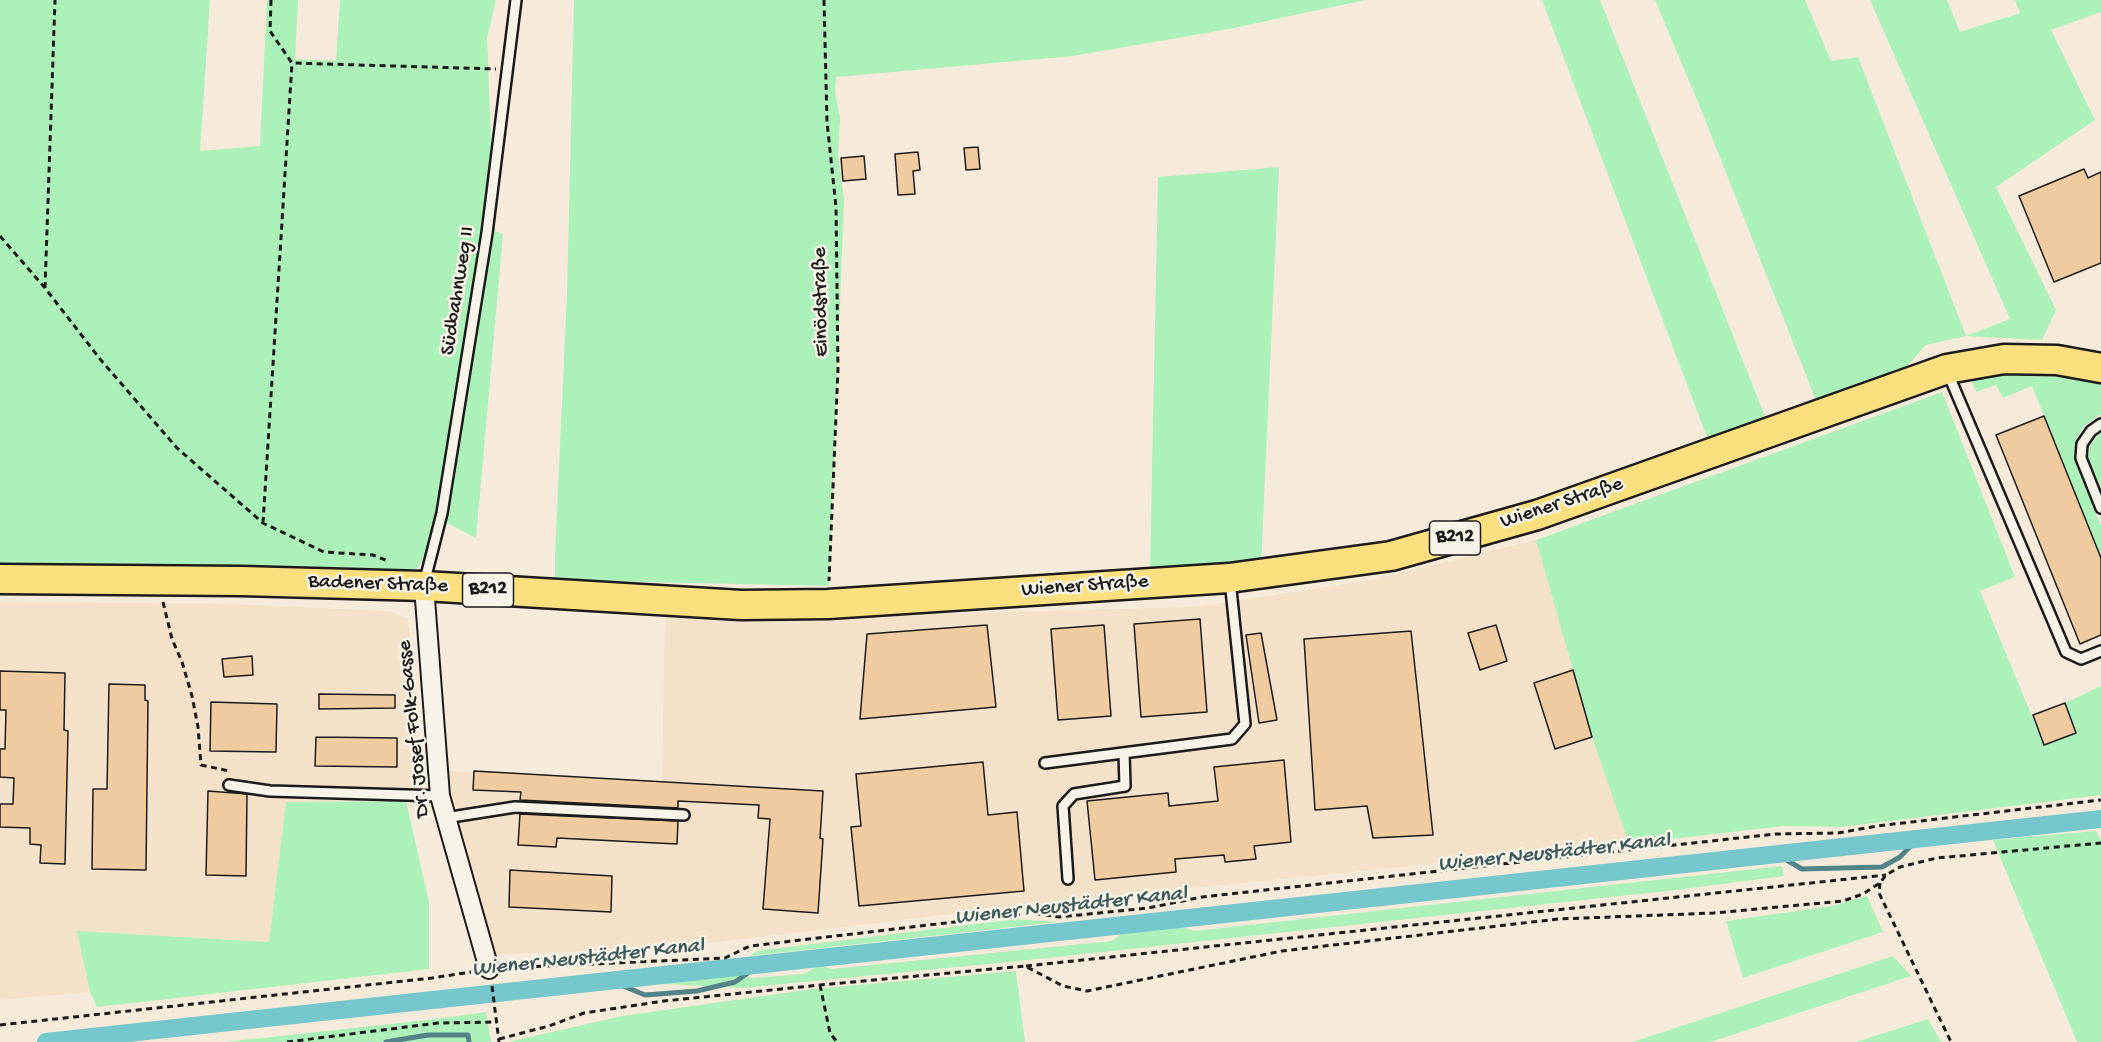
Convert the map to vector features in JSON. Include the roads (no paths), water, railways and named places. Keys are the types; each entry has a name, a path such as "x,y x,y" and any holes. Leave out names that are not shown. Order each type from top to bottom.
{"main road":[{"name":"Wiener Straße","path":"828,604 1229,578 1391,556 1537,515 1947,369 2004,359 2057,360 2101,368"},
{"name":"Badener Straße","path":"0,579 424,586 741,605 828,604"}],"street":[{"name":"Dr. Josef Folk-Gasse","path":"424,586 440,796 489,969"}],"lane":[{"name":"Südbahnweg II","path":"424,586 442,513 488,233 516,0"},
{"path":"1947,369 2066,652 2081,659 2101,651"},
{"path":"2101,424 2091,430 2082,444 2081,458 2101,508"},
{"path":"1045,763 1232,739 1245,724 1229,578"},
{"path":"1068,879 1063,806 1074,794 1125,786 1124,753"},
{"path":"229,785 270,791 440,796"},
{"path":"445,818 515,807 684,815"}],"waterway":[{"name":"Wiener Neustädter Kanal","path":"46,1042 2101,819"},
{"path":"1776,854 1802,869 1882,867 1900,857 1917,839"},
{"path":"611,981 645,995 697,991 735,982 761,964"},
{"path":"386,1042 428,1035 468,1035 469,1042"}]}
